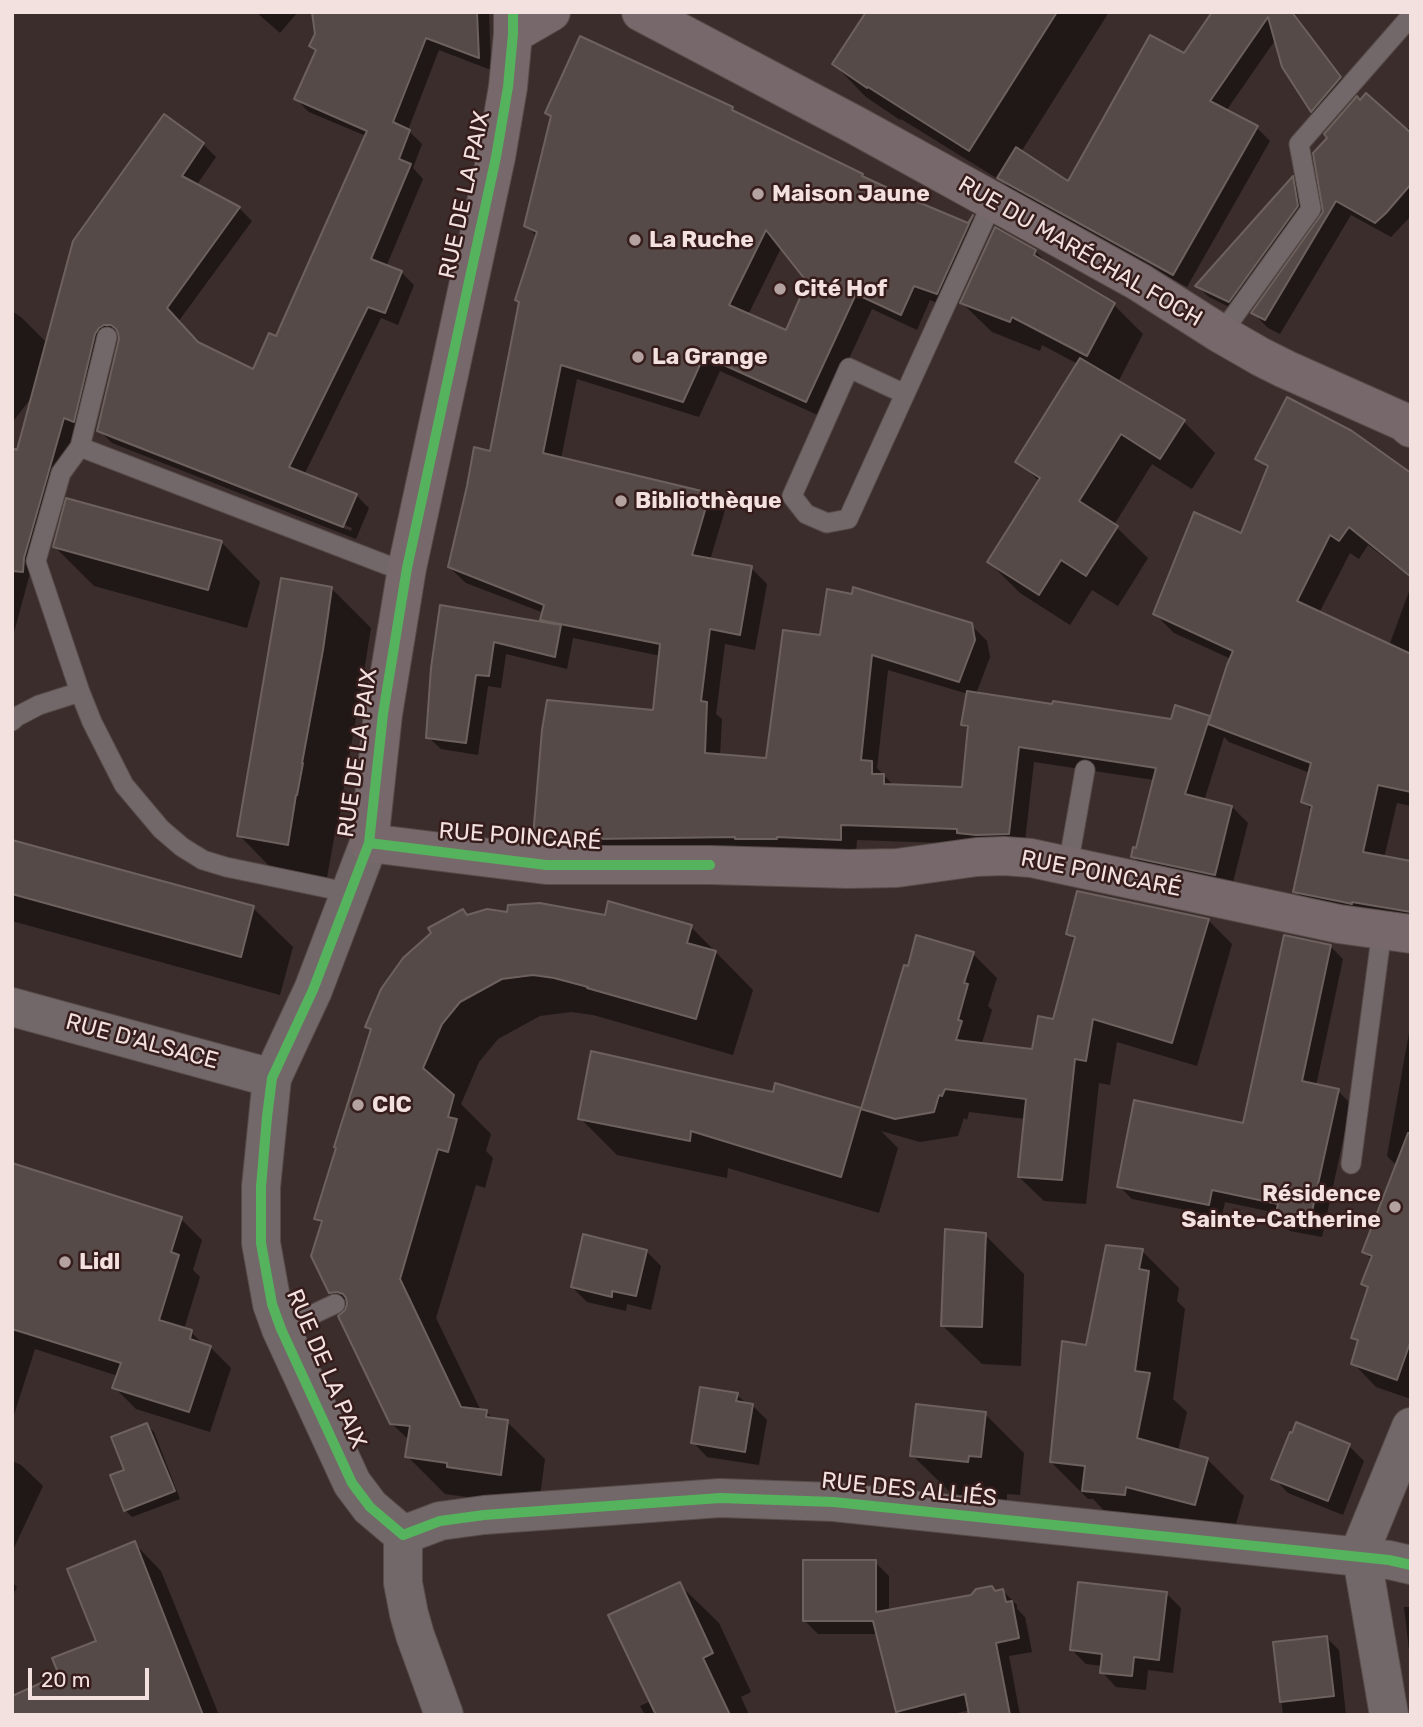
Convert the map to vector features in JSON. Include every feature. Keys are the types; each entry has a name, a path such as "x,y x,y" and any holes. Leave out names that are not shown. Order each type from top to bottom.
{"street":[{"path":"513,23 551,12"},
{"name":"RUE DU MARÉCHAL FOCH","path":"641,12 855,125 1139,282 1221,334 1284,369 1404,422 1411,428"},
{"name":"RUE DE LA PAIX","path":"403,1535 370,1507 352,1483 281,1329 272,1304 261,1243 261,1187 272,1078 313,990 369,843 383,714 407,568 496,157 508,87 513,23"},
{"name":"RUE POINCARÉ","path":"369,843 546,865 873,869 977,857 1031,858 1339,923 1396,932"},
{"name":"RUE D'ALSACE","path":"12,1007 272,1078"},
{"path":"1389,1715 1362,1558 1363,1544 1402,1472 1411,1427"},
{"name":"RUE DES ALLIÉS","path":"403,1535 440,1521 484,1515 720,1498 834,1502 1390,1560 1411,1565"},
{"path":"403,1535 403,1583 436,1711"}],"lane":[{"path":"1221,334 1311,209 1299,144 1411,16"},
{"path":"905,394 849,368 792,496 806,514 827,523 848,519 905,394 993,201"},
{"path":"107,337 80,447 61,472 36,561 80,692 108,756 124,785 161,829 203,860 351,893"},
{"path":"80,447 387,565 407,568"},
{"path":"12,721 39,705 80,692"},
{"path":"1068,866 1085,770"},
{"path":"1351,1164 1396,932"},
{"path":"281,1329 335,1304"}],"building":[{"path":"312,12 477,12 479,58 426,38 393,122 410,130 399,159 411,164 371,259 402,271 385,313 368,307 289,467 357,494 343,527 97,431 119,339 116,329 111,325 104,325 95,334 74,422 64,418 24,558 23,572 12,571 12,448 17,450 73,241 164,114 204,143 182,176 240,207 167,308 198,342 253,369 269,333 276,336 367,131 294,99 316,50 309,46 315,34"},
{"path":"866,12 1057,12 969,151 832,64"},
{"path":"1212,12 1292,12 1341,77 1311,112 1282,67 1268,17 1210,101 1258,126 1173,275 997,178 1016,147 1068,181 1150,35 1184,53"},
{"path":"580,36 733,107 732,110 918,202 968,223 973,215 937,294 914,286 901,315 856,294 806,402 704,356 683,402 561,365 543,453 710,493 692,555 752,566 740,635 710,629 701,701 707,702 705,753 766,758 783,630 820,635 827,589 852,594 853,587 972,623 975,640 959,682 872,655 861,760 872,761 872,774 884,774 884,784 962,787 968,726 961,725 967,691 1171,719 1175,705 1210,716 1185,794 1232,806 1215,875 1131,857 1133,847 1136,848 1156,768 1019,747 1009,834 976,835 957,833 957,829 841,825 841,840 777,837 533,837 547,700 653,710 660,644 540,620 544,605 448,567 474,447 490,451 519,302 515,300 537,232 524,226 551,116 545,113","holes":["766,230 807,282 786,330 729,305"]},
{"path":"1366,93 1411,133 1411,184 1375,223 1336,201 1265,320 1251,313 1323,212 1313,153 1327,138 1324,134 1357,96 1360,100"},
{"path":"1293,176 1298,206 1229,302 1195,286"},
{"path":"995,227 1036,250 1034,255 1115,303 1087,356 1012,317 1010,322 960,303"},
{"path":"1080,358 1185,420 1160,459 1121,434 1079,501 1118,526 1086,576 1061,560 1039,595 987,562 1040,478 1015,462"},
{"path":"1287,397 1352,431 1411,473 1411,577 1349,527 1339,541 1330,535 1297,601 1411,654 1411,792 1378,785 1363,852 1411,861 1411,912 1293,892 1312,806 1301,802 1311,763 1208,724 1233,651 1153,614 1194,512 1241,533 1268,466 1255,459"},
{"path":"66,498 222,541 208,590 53,547"},
{"path":"281,578 332,587 288,845 237,836"},
{"path":"440,605 561,625 555,657 494,642 489,676 476,675 466,743 426,738 431,668"},
{"path":"12,840 254,906 241,957 12,894"},
{"path":"1077,891 1209,919 1172,1043 1093,1019 1086,1061 1075,1059 1062,1180 1018,1177 1026,1099 945,1089 942,1096 939,1095 934,1112 895,1119 861,1109 904,965 908,966 916,935 974,952 964,983 968,984 958,1020 962,1021 956,1040 1032,1049 1038,1016 1053,1019 1075,937 1066,934"},
{"path":"608,901 692,925 687,943 716,951 696,1019 588,987 533,975 502,979 460,1002 442,1024 423,1068 454,1095 448,1117 457,1119 448,1152 438,1149 400,1279 461,1407 487,1410 486,1417 508,1420 501,1475 405,1457 410,1426 390,1424 338,1316 345,1310 346,1298 337,1292 329,1293 311,1256 322,1221 314,1219 371,1029 365,1027 381,989 403,958 431,933 428,928 463,909 467,915 487,909 507,912 508,905 540,903 605,915"},
{"path":"1284,935 1331,945 1302,1081 1339,1089 1309,1225 1275,1218 1278,1204 1212,1190 1209,1205 1117,1187 1134,1100 1243,1123"},
{"path":"591,1051 773,1092 775,1083 861,1108 841,1177 691,1131 690,1141 578,1119"},
{"path":"1408,1133 1411,1133 1411,1340 1397,1380 1351,1364 1358,1340 1351,1338 1368,1287 1361,1284 1372,1256 1362,1252"},
{"path":"12,1163 182,1217 171,1252 179,1255 159,1320 192,1330 190,1339 211,1346 189,1412 112,1388 121,1363 12,1329"},
{"path":"945,1229 986,1233 982,1327 941,1326"},
{"path":"583,1234 647,1250 636,1296 612,1291 612,1297 571,1287"},
{"path":"1106,1245 1143,1249 1139,1269 1149,1271 1135,1371 1150,1373 1137,1438 1208,1458 1195,1505 1126,1487 1125,1495 1082,1491 1085,1466 1050,1462 1062,1341 1086,1345"},
{"path":"700,1387 738,1393 736,1401 753,1404 745,1452 691,1443"},
{"path":"916,1404 986,1412 981,1457 969,1456 968,1462 910,1456"},
{"path":"1296,1422 1350,1444 1328,1501 1271,1479"},
{"path":"147,1423 175,1491 124,1511 110,1475 124,1470 111,1437"},
{"path":"135,1541 203,1715 12,1715 12,1696 59,1675 52,1658 96,1641 67,1569"},
{"path":"803,1560 876,1560 876,1612 971,1595 976,1589 992,1586 995,1591 1003,1589 1006,1602 1012,1601 1019,1638 996,1643 1010,1715 969,1715 965,1694 896,1712 873,1621 803,1621"},
{"path":"680,1582 713,1653 703,1658 730,1715 656,1715 608,1615"},
{"path":"1078,1582 1167,1592 1159,1660 1134,1657 1132,1676 1100,1673 1102,1654 1070,1650"},
{"path":"1327,1636 1334,1696 1280,1702 1273,1642"}],"cycle path":[{"path":"513,12 508,87 496,157 407,568 383,714 369,843 313,990 272,1078 267,1117 261,1187 261,1243 272,1304 352,1483 370,1507 403,1535 440,1521 484,1515 720,1498 834,1502 1389,1560 1411,1565"},
{"path":"369,843 546,865 710,865"}],"place":[{"name":"Maison Jaune","path":"758,194"},
{"name":"La Ruche","path":"635,240"},
{"name":"Cité Hof","path":"780,289"},
{"name":"La Grange","path":"638,357"},
{"name":"Bibliothèque","path":"621,501"},
{"name":"CIC","path":"358,1105"},
{"name":"Résidence Sainte-Catherine","path":"1395,1207"},
{"name":"Lidl","path":"65,1262"}]}
